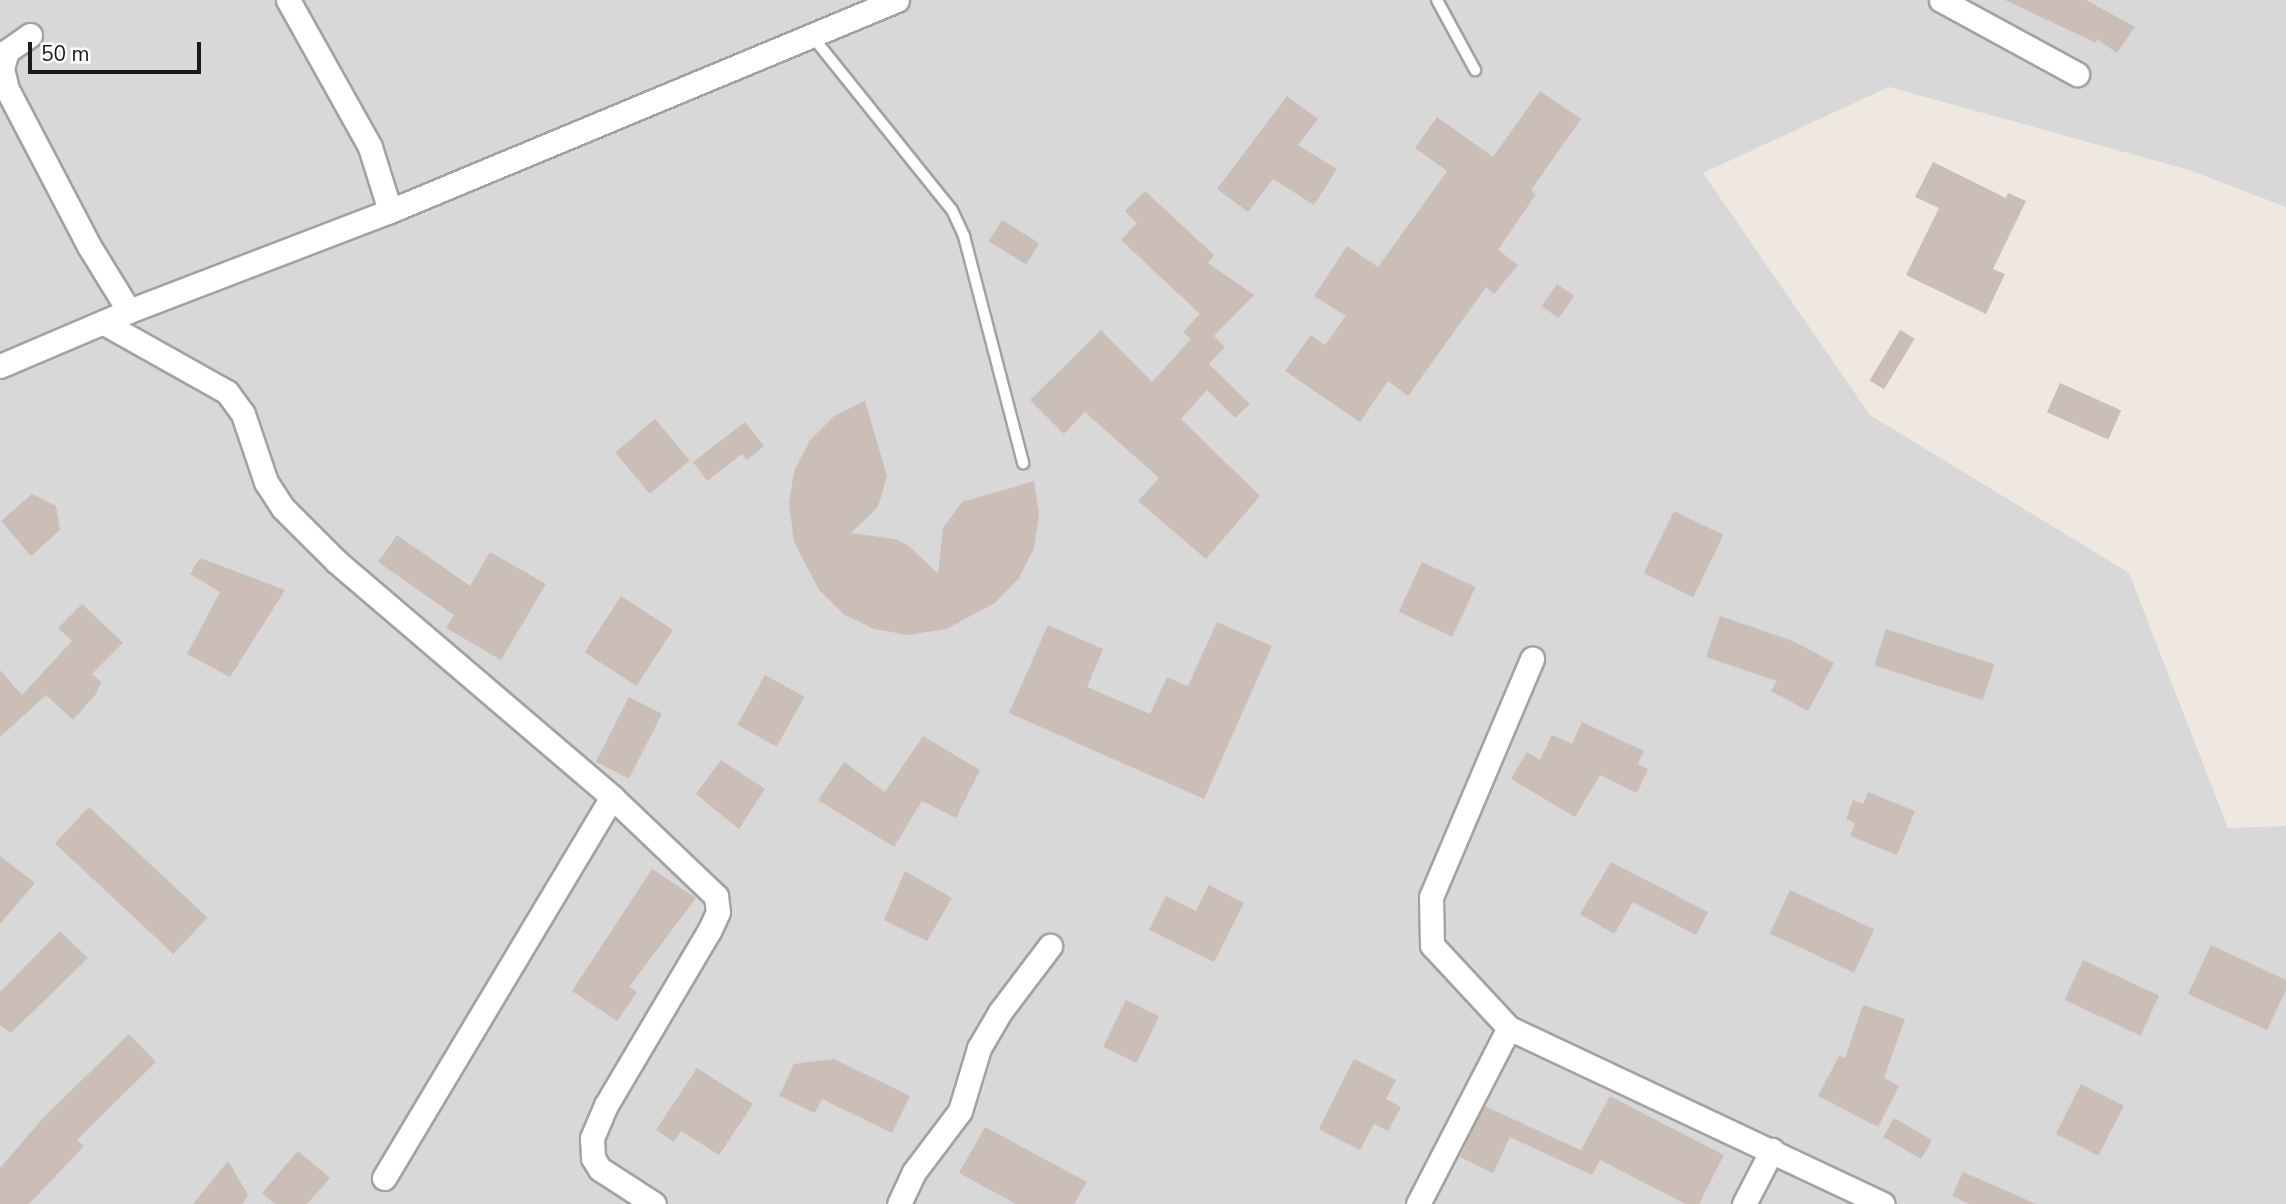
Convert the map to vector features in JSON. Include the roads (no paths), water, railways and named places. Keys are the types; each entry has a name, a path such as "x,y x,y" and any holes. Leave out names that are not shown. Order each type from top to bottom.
{"street":[{"path":"288,0 370,147 390,211"},
{"path":"0,366 129,311 390,211 897,0"},
{"path":"1941,0 2077,74"},
{"path":"30,35 7,51 2,68 7,89 89,246 129,311"},
{"path":"104,323 227,392 243,414 266,482 283,508 337,562 612,797 699,876 716,896 718,912 606,1105 593,1138 593,1158 600,1170 654,1204"},
{"path":"1532,659 1431,897 1432,945 1509,1028 1883,1204"},
{"path":"384,1178 612,797"},
{"path":"899,1204 915,1172 960,1111 979,1048 1000,1012 1050,946"},
{"path":"1418,1204 1509,1028"},
{"path":"1744,1204 1772,1150"}],"lane":[{"path":"1437,0 1475,70"},
{"path":"812,36 952,210 971,261 1023,463"}]}
